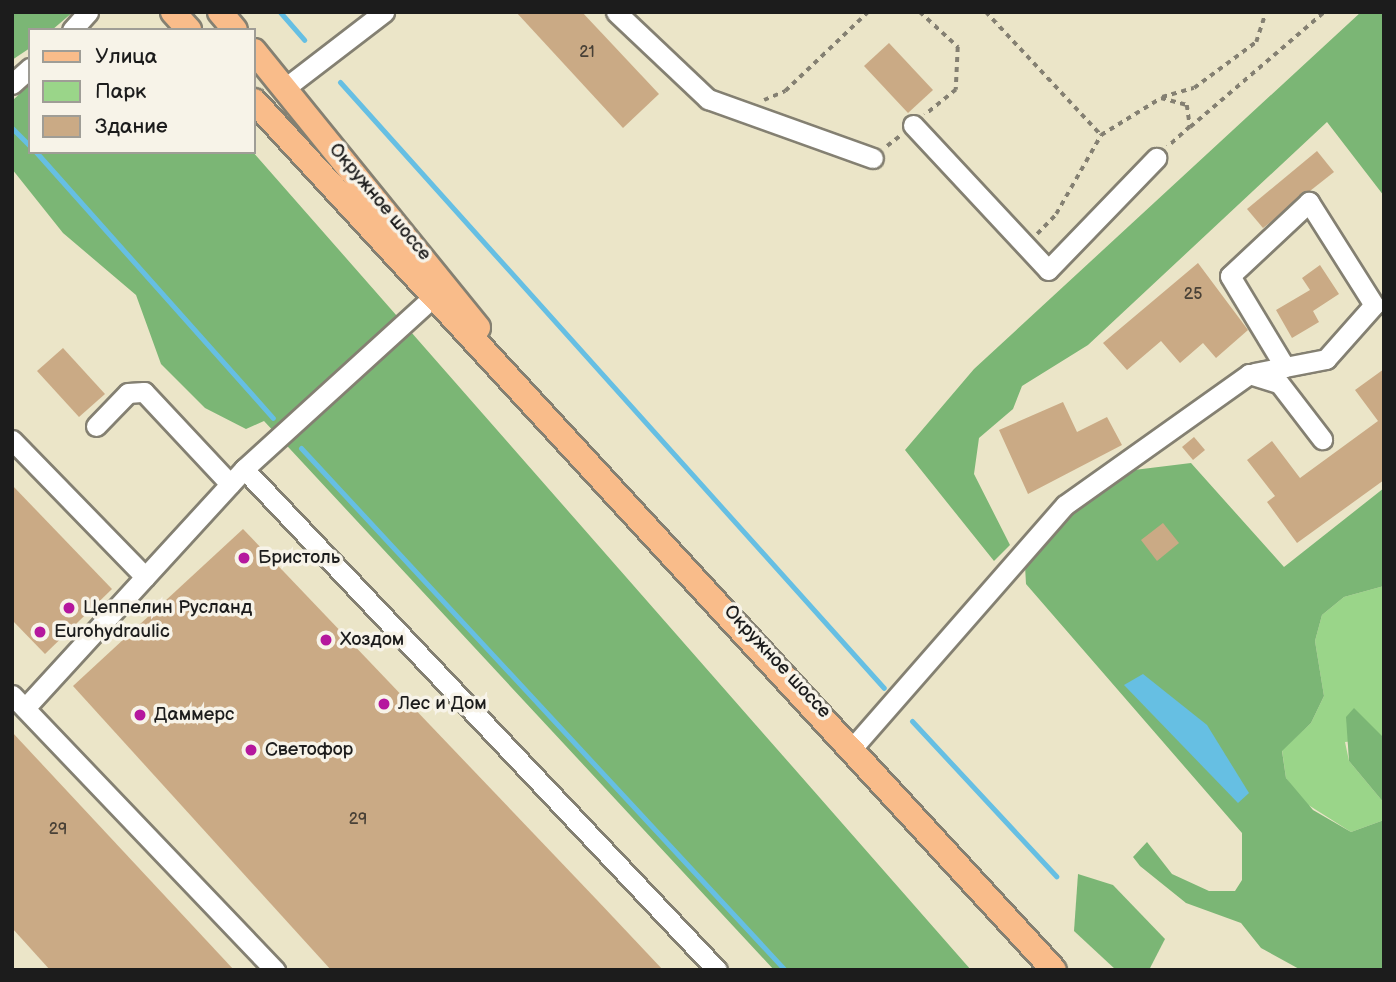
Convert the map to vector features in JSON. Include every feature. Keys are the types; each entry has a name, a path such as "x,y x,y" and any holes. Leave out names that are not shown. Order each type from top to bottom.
{"main road":[{"path":"173,12 187,28"},
{"path":"220,12 233,28"},
{"name":"Окружное шоссе","path":"256,53 450,287 497,358"},
{"name":"Окружное шоссе","path":"256,102 433,297 497,358 854,746 1054,970"}],"lane":[{"path":"74,28 88,12"},
{"path":"285,88 384,12"},
{"path":"616,12 708,99 873,158"},
{"path":"12,84 28,70"},
{"path":"913,125 1048,270 1156,158"},
{"path":"854,746 1065,505 1249,374 1285,367 1326,359 1374,305 1309,202 1230,276 1285,367"},
{"path":"275,970 18,701 145,577 237,477 433,297"},
{"path":"1249,374 1279,383 1322,439"},
{"path":"96,426 128,393 144,392 237,477 717,970"},
{"path":"12,440 145,577"}],"path":[{"path":"739,110 785,91 868,12"},
{"path":"873,158 956,90 958,47 920,12"},
{"path":"986,12 1101,135"},
{"path":"1026,246 1056,214 1101,135 1161,98 1194,88 1256,42 1266,12"},
{"path":"1156,158 1324,12"},
{"path":"1161,98 1187,105 1190,127"}],"green space":[{"path":"12,12 73,12 54,28 28,28 28,49 12,60"},
{"path":"1361,12 1384,12 1384,196 1327,122 1088,345 1022,386 1013,409 979,438 974,474 1010,545 994,561 905,450 974,369"},
{"path":"28,86 28,154 255,154 971,970 774,970 264,421 246,429 205,408 161,364 136,295 63,233 12,169 12,101"},
{"path":"1191,463 1284,567 1384,488 1384,586 1344,597 1322,615 1315,641 1324,696 1311,723 1282,751 1286,778 1313,810 1351,832 1384,820 1384,970 1301,970 1261,948 1241,923 1186,903 1140,866 1133,857 1147,842 1172,874 1209,891 1235,891 1242,880 1242,833 1026,584 1025,566 1081,505 1134,470"},
{"path":"1384,586 1384,738 1345,742 1349,761 1384,803 1384,820 1351,832 1302,801 1286,778 1282,750 1311,723 1324,696 1315,641 1322,615 1344,597"},
{"path":"1354,708 1384,738 1384,803 1349,761 1346,717"},
{"path":"1078,874 1113,885 1165,939 1149,970 1116,970 1074,931"}],"water":[{"path":"1143,674 1207,725 1249,793 1238,803 1124,685"}],"building":[{"path":"516,12 582,12 659,94 623,128"},
{"path":"889,43 933,90 908,113 864,66"},
{"path":"1317,151 1334,172 1263,228 1247,209"},
{"path":"1198,263 1248,330 1216,358 1203,343 1180,363 1161,341 1127,370 1103,343"},
{"path":"1320,265 1339,294 1313,311 1319,322 1292,338 1276,310 1310,290 1302,278"},
{"path":"63,348 105,394 79,417 37,371"},
{"path":"1384,369 1384,480 1297,543 1267,502 1275,496 1247,460 1272,441 1300,478 1378,421 1355,390"},
{"path":"1063,402 1077,432 1107,417 1122,445 1028,494 999,430"},
{"path":"1194,437 1205,450 1193,460 1182,447"},
{"path":"12,485 112,589 45,654 12,620"},
{"path":"1163,523 1179,543 1157,561 1141,540"},
{"path":"243,529 663,970 331,970 73,686"},
{"path":"12,732 234,970 50,970 12,928"}],"waterway":[{"path":"280,12 304,40"},
{"path":"340,82 884,688"},
{"path":"12,128 28,144"},
{"path":"38,154 273,418"},
{"path":"301,448 785,970"},
{"path":"912,721 1056,876"}],"place":[{"name":"Бристоль","path":"244,558"},
{"name":"Цеппелин Русланд","path":"69,608"},
{"name":"Eurohydraulic","path":"40,632"},
{"name":"Хоздом","path":"326,640"},
{"name":"Лес и Дом","path":"384,704"},
{"name":"Даммерс","path":"140,715"},
{"name":"Светофор","path":"251,750"}]}
